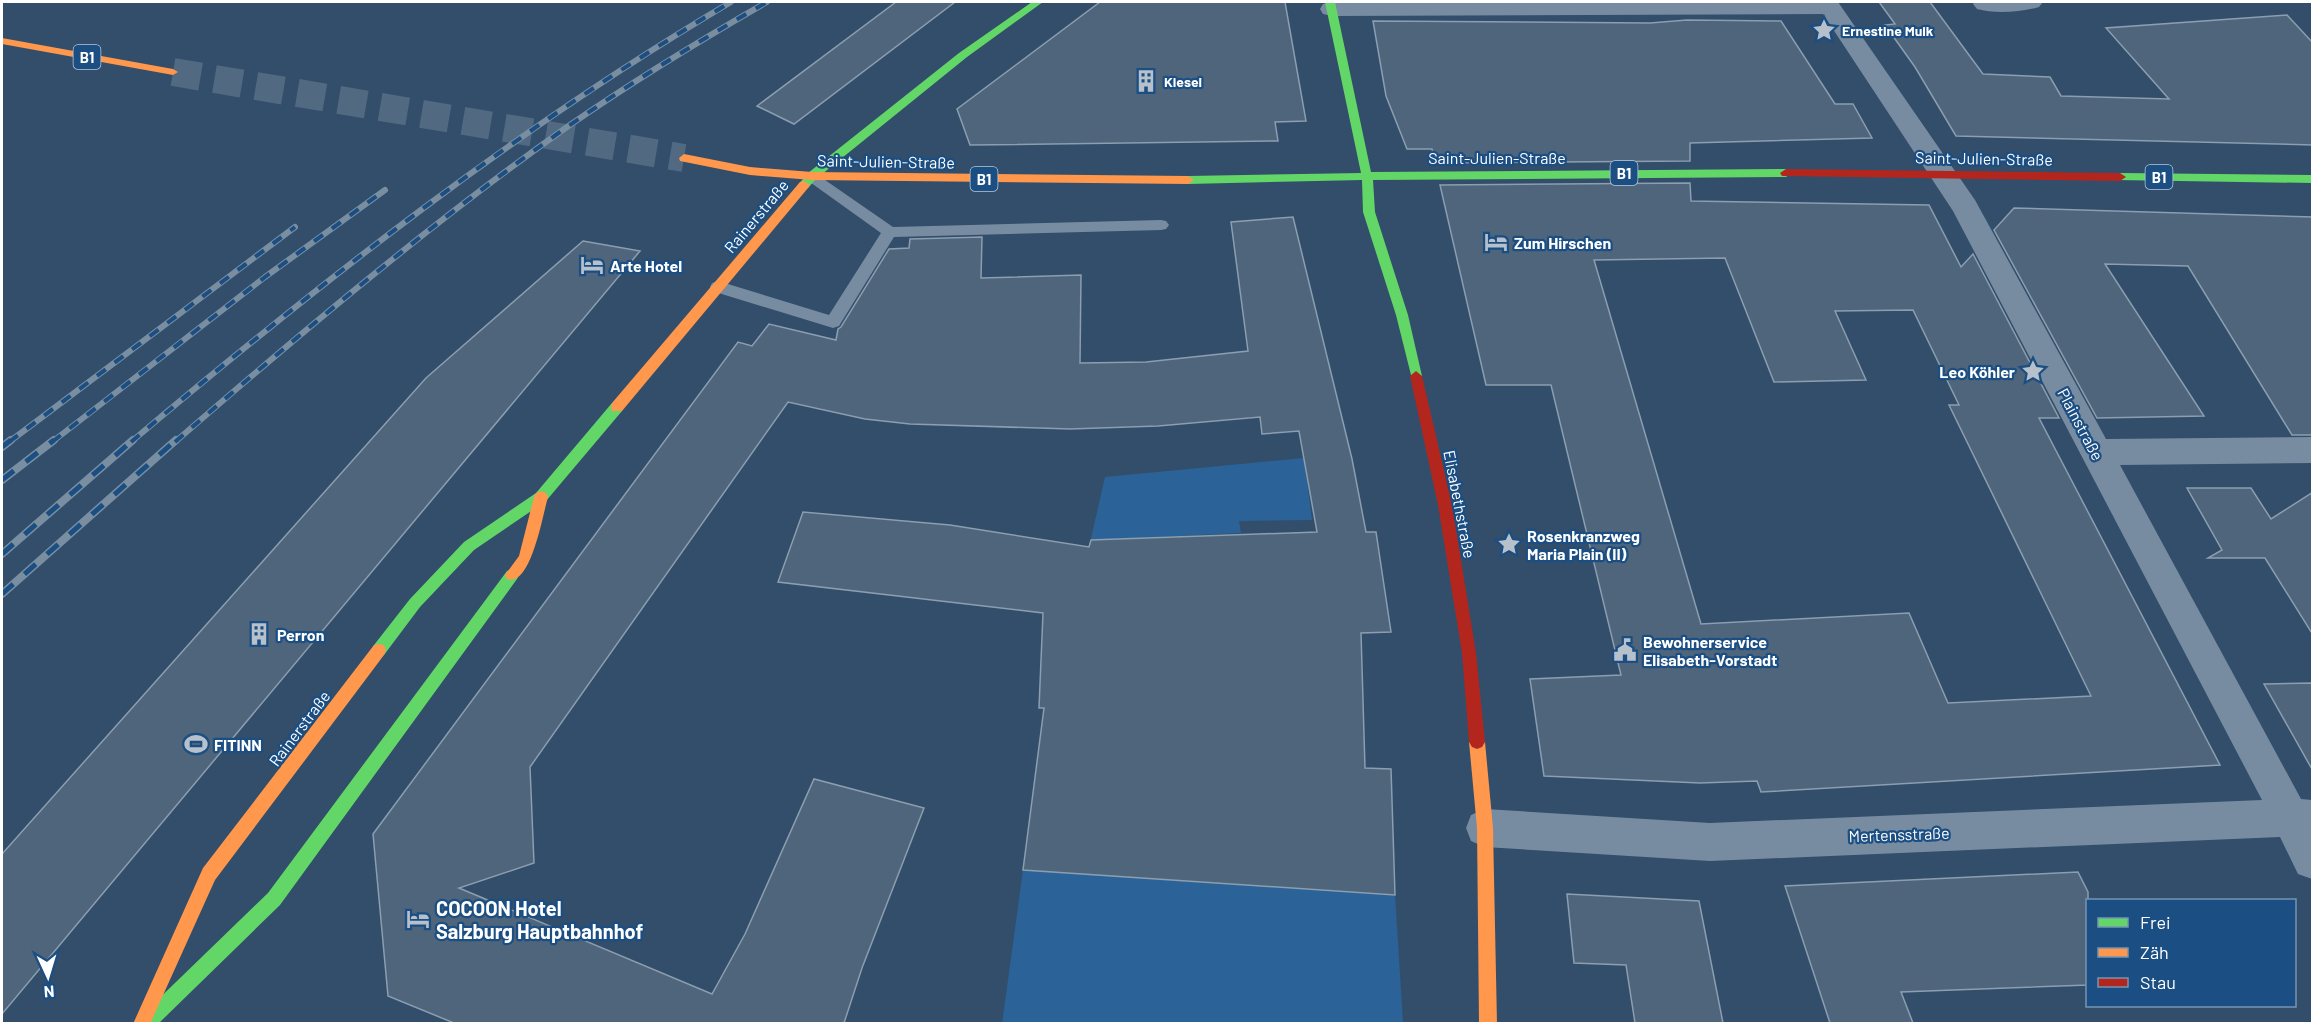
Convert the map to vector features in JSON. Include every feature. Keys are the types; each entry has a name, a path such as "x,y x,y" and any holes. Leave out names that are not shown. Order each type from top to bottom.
{"street":[{"name":"Rainerstraße","path":"143,1023 209,874 415,603 469,546 541,497 812,176 963,55 1038,2"},
{"path":"1985,4 2031,2"},
{"path":"1331,5 1828,4"},
{"name":"Plainstraße","path":"1828,4 1965,207 2268,772 2301,818 2313,860"},
{"name":"Elisabethstraße","path":"1331,5 1367,177 1369,212 1402,315 1445,505 1469,653 1485,828 1488,1023"},
{"name":"B1","path":"2,41 173,72"},
{"name":"Saint-Julien-Straße","path":"684,158 750,171 812,176 1131,182 1367,177 1406,174 1604,173 1943,173 2313,179"},
{"path":"2096,452 2313,450"},
{"name":"Rainerstraße","path":"143,1023 274,899 525,558 541,497"},
{"name":"Mertensstraße","path":"1485,828 1710,842 2301,818"}],"lane":[{"path":"812,176 890,232 1161,225"},
{"path":"718,287 833,322 890,232"}],"shaded area":[{"path":"1304,458 1312,520 1239,521 1241,533 1092,540 1089,547 1105,477"},
{"path":"1023,870 1395,895 1403,1023 1002,1024"}],"building":[{"path":"896,2 955,2 794,124 757,106"},
{"name":"Kiesel","path":"1100,2 1285,2 1306,121 1275,122 1278,141 970,145 957,109"},
{"path":"1879,2 1930,2 1983,74 2050,77 2061,96 2169,99 2106,28 2287,15 2313,43 2313,145 1956,136 1915,67 1885,25 1895,24"},
{"path":"1687,20 1781,21 1835,104 1853,104 1872,138 1690,143 1690,161 1435,163 1432,149 1407,149 1386,96 1373,21 1650,23"},
{"path":"1690,183 1691,201 1929,205 1961,267 1973,254 2059,418 2039,418 2220,765 1761,792 1757,781 1700,783 1544,776 1530,679 1621,675 1551,385 1486,385 1440,185","holes":["1725,258 1774,382 1866,380 1835,311 1913,310 1959,405 1949,405 2091,696 1948,703 1909,613 1701,624 1594,260"]},
{"path":"2014,208 2313,217 2313,435 2292,435 2188,266 2105,264 2204,416 2097,418 1994,230"},
{"path":"1293,217 1352,459 1366,532 1376,532 1391,632 1361,633 1365,768 1391,769 1395,895 1023,870 1044,708 1039,708 1043,613 778,582 803,512 950,525 1089,547 1091,540 1317,532 1299,431 1262,434 1260,417 1158,426 1070,429 910,424 865,419 788,402 530,767 534,863 459,888 712,994 745,934 814,779 924,808 862,968 844,1023 454,1023 388,996 373,834 738,342 752,346 769,324 836,340 838,329 889,249 909,248 910,239 982,237 981,278 1081,275 1080,363 1146,362 1248,351 1231,222"},
{"name":"Perron","path":"583,241 640,251 2,1014 2,854 426,378"},
{"path":"2187,488 2251,488 2271,519 2313,492 2313,635 2265,558 2208,558 2222,550"},
{"path":"2313,683 2313,771 2264,684"},
{"path":"2078,872 2088,892 2088,899 2086,899 2086,985 1901,992 1913,1023 1830,1023 1785,886"},
{"path":"1567,894 1699,901 1723,1023 1635,1023 1626,965 1574,963"}],"tunnel":[{"path":"173,72 684,158"}],"railway":[{"path":"131,442 275,323 422,209 574,101 731,2"},
{"path":"175,442 416,240 516,164 641,78 767,2"},
{"path":"52,442 265,277 385,190"},
{"path":"9,442 295,227"},
{"path":"2,447 11,440"},
{"path":"2,480 54,440"},
{"path":"2,554 133,440"},
{"path":"2,594 176,440"}],"traffic: fast":[{"path":"804,185 812,176 963,55 1038,2"},
{"path":"1330,2 1367,177 1369,212 1402,315 1416,376"},
{"path":"1188,180 1313,179 1406,174 1786,173"},
{"path":"2120,177 2312,179"},
{"path":"379,650 415,603 469,546 541,497 617,407"},
{"path":"151,1018 274,899 512,575"}],"traffic: slow":[{"path":"2,41 173,72"},
{"path":"684,158 750,171 812,176 1188,180"},
{"path":"617,407 804,185"},
{"path":"512,575 525,558 541,497"},
{"path":"141,1024 209,874 379,650"},
{"path":"1477,742 1485,828 1488,1024"}],"traffic: jam":[{"path":"1786,173 2120,177"},
{"path":"1416,376 1445,505 1469,653 1477,742"}],"place":[{"name":"Ernestine Muik","path":"1824,30"},
{"name":"Kiesel","path":"1146,81"},
{"name":"Zum Hirschen","path":"1496,242"},
{"name":"Arte Hotel","path":"592,265"},
{"name":"Leo Köhler","path":"2033,371"},
{"name":"Rosenkranzweg Maria Plain (II)","path":"1509,544"},
{"name":"Perron","path":"259,634"},
{"name":"Bewohnerservice Elisabeth-Vorstadt","path":"1625,650"},
{"name":"FITINN","path":"196,744"},
{"name":"COCOON Hotel Salzburg Hauptbahnhof","path":"418,919"}]}
